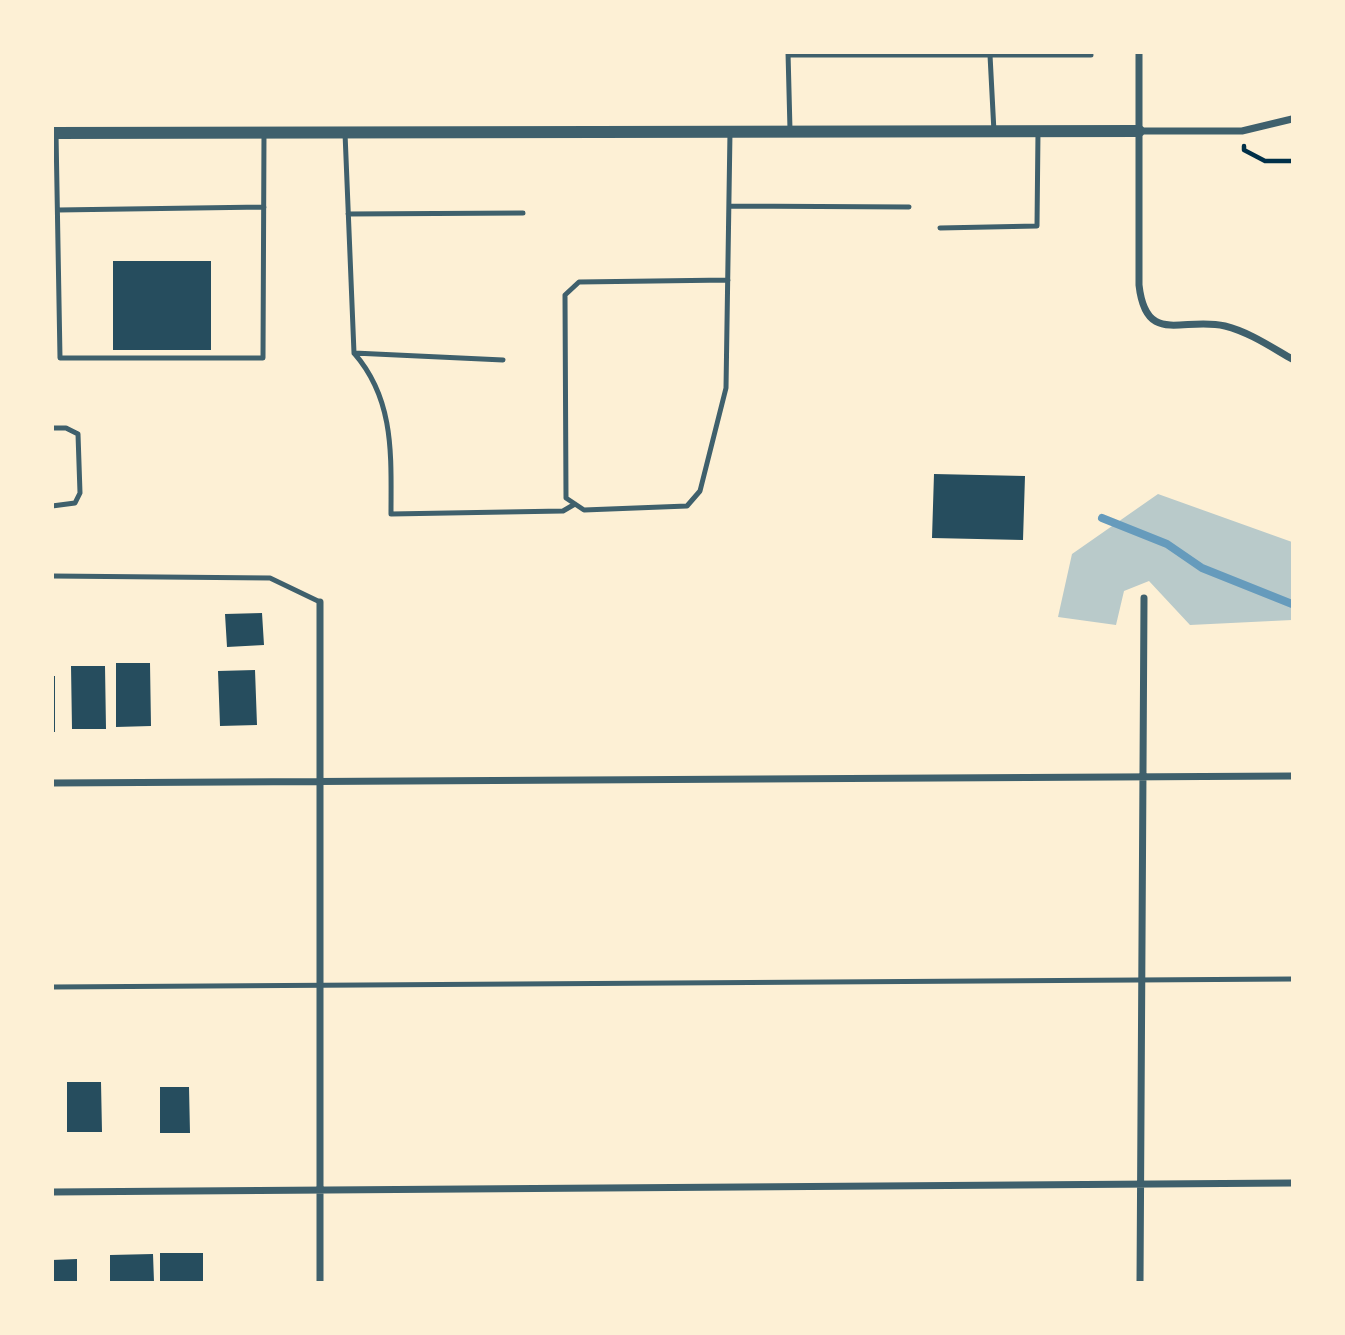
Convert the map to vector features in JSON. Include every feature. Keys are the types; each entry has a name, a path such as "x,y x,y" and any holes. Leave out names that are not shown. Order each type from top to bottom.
{"street":[{"path":"1139,52 1141,308 1149,318 1161,323 1220,325 1236,329 1293,359"},
{"path":"54,133 1242,131 1293,119"},
{"path":"1140,1283 1144,598"},
{"path":"320,602 323,986 320,1283"},
{"path":"52,783 1293,776"},
{"path":"52,1192 1293,1183"}],"lane":[{"path":"790,132 788,54 1091,55"},
{"path":"990,55 994,132"},
{"path":"345,132 354,353 370,371 381,396 391,435 391,514 563,512 575,504"},
{"path":"728,280 579,282 565,295 566,498 584,510 687,506 700,492 726,388 728,280 730,132"},
{"path":"940,228 1037,226 1038,132"},
{"path":"54,133 60,358 120,360 263,358 264,133"},
{"path":"729,206 909,207"},
{"path":"58,210 264,208"},
{"path":"348,214 523,213"},
{"path":"354,353 503,360"},
{"path":"52,428 66,428 78,434 80,493 75,503 52,506"},
{"path":"52,576 270,578 320,602"},
{"path":"52,987 1293,979"}],"path":[{"path":"1242,131 1244,150 1265,161 1293,161"}],"shaded area":[{"path":"1158,494 1292,542 1292,620 1190,625 1149,581 1124,591 1116,625 1058,617 1072,554"}],"building":[{"path":"113,261 211,261 211,350 113,350"},
{"path":"934,474 1025,476 1023,540 932,538"},
{"path":"262,613 264,645 227,647 225,614"},
{"path":"116,663 150,663 151,726 116,727"},
{"path":"71,666 105,666 106,729 72,729"},
{"path":"255,670 257,725 220,726 218,671"},
{"path":"52,676 55,676 55,732 52,732"},
{"path":"67,1082 101,1082 102,1132 67,1132"},
{"path":"160,1087 189,1087 190,1133 160,1133"},
{"path":"160,1253 203,1253 203,1282 160,1282"},
{"path":"153,1254 154,1282 110,1282 110,1255"},
{"path":"77,1259 77,1282 52,1282 52,1260"}],"waterway":[{"path":"1102,518 1167,544 1202,568 1292,604"}]}
